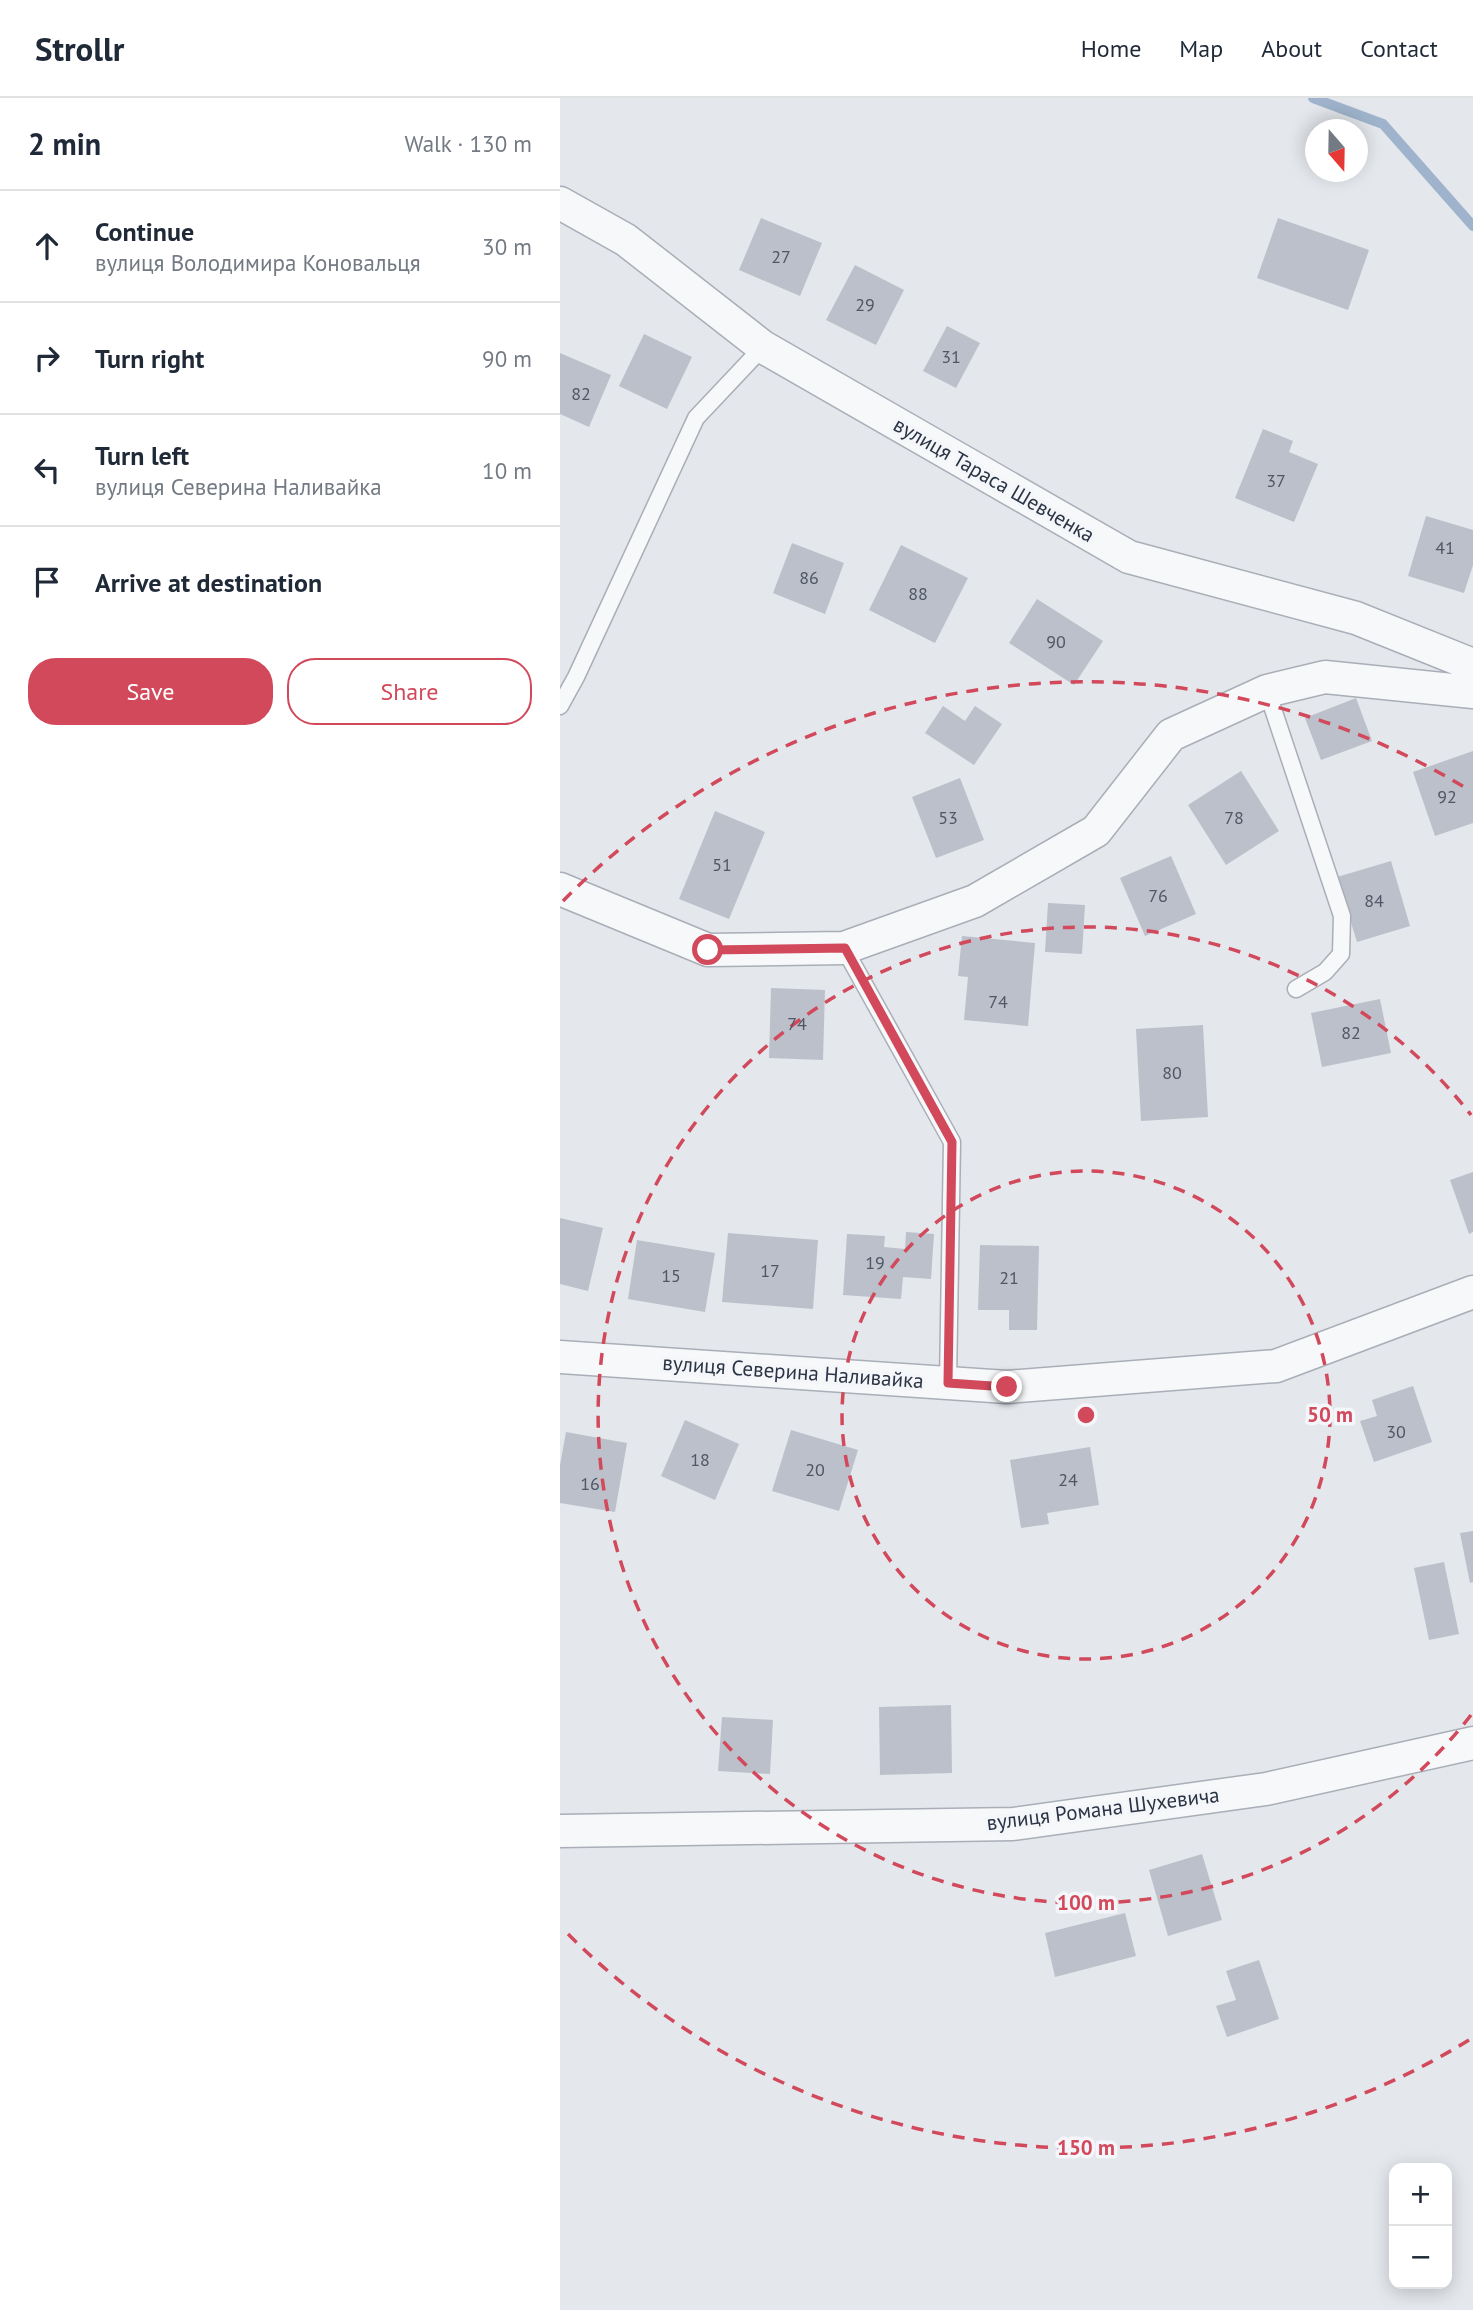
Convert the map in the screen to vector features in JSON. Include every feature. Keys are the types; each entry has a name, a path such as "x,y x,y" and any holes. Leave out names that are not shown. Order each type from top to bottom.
{"street":[{"name":"вулиця Тараса Шевченка","path":"560,203 626,240 763,347 1129,557 1356,618 1473,665"},
{"path":"560,889 708,950 845,948 975,901 1096,831 1171,735 1267,691 1325,677 1473,692"},
{"name":"вулиця Северина Наливайка","path":"560,1357 1007,1387 1276,1366 1473,1292"},
{"name":"вулиця Романа Шухевича","path":"560,1832 1013,1824 1266,1789 1473,1743"}],"lane":[{"path":"560,706 696,418 763,347"},
{"path":"1267,691 1342,916 1341,954 1325,972 1296,989"},
{"path":"845,948 952,1142 948,1383"}],"building":[{"path":"761,218 822,243 800,296 739,270"},
{"path":"1278,218 1369,250 1348,310 1257,278"},
{"path":"855,265 904,290 876,345 826,320"},
{"path":"947,326 980,343 956,388 923,371"},
{"path":"644,334 692,357 667,409 619,386"},
{"path":"560,353 611,375 589,427 560,414"},
{"path":"1263,429 1293,441 1289,452 1318,464 1294,522 1235,498"},
{"path":"1426,516 1473,530 1473,565 1464,593 1408,576"},
{"path":"792,543 844,563 825,614 773,593"},
{"path":"901,545 968,578 935,643 869,610"},
{"path":"1037,599 1103,641 1074,685 1009,643"},
{"path":"1356,698 1372,741 1321,760 1305,718"},
{"path":"943,706 965,721 975,706 1002,724 974,765 925,733"},
{"path":"1473,751 1473,823 1435,836 1413,772"},
{"path":"1241,771 1279,831 1226,865 1188,805"},
{"path":"960,778 984,840 936,858 912,797"},
{"path":"715,811 765,832 729,919 679,899"},
{"path":"1171,856 1196,914 1145,936 1120,878"},
{"path":"1391,861 1410,926 1357,942 1337,877"},
{"path":"1048,903 1085,905 1082,954 1045,952"},
{"path":"962,936 1035,943 1028,1026 964,1020 968,977 958,976"},
{"path":"771,988 825,990 823,1060 769,1058"},
{"path":"1380,999 1391,1053 1322,1067 1311,1013"},
{"path":"1203,1025 1208,1117 1141,1121 1136,1029"},
{"path":"1473,1172 1473,1232 1469,1234 1450,1180"},
{"path":"560,1218 603,1228 588,1291 560,1284"},
{"path":"906,1232 934,1234 931,1279 903,1277 901,1299 843,1295 847,1234 885,1236 884,1247 905,1249"},
{"path":"728,1233 818,1240 813,1309 722,1302"},
{"path":"637,1240 715,1253 705,1312 628,1299"},
{"path":"980,1245 1039,1246 1037,1330 1009,1330 1009,1310 978,1310"},
{"path":"1413,1386 1432,1442 1374,1462 1360,1421 1377,1416 1372,1400"},
{"path":"685,1420 739,1444 715,1500 661,1476"},
{"path":"791,1430 858,1450 839,1511 772,1491"},
{"path":"566,1432 627,1443 615,1512 560,1503 560,1465"},
{"path":"1090,1447 1099,1505 1047,1513 1049,1524 1021,1528 1010,1460"},
{"path":"1473,1531 1473,1582 1470,1583 1460,1533"},
{"path":"1444,1562 1459,1634 1429,1640 1414,1568"},
{"path":"951,1705 952,1773 880,1775 879,1707"},
{"path":"722,1717 773,1720 770,1774 718,1771"},
{"path":"1202,1854 1222,1920 1168,1936 1149,1870"},
{"path":"1125,1913 1136,1956 1055,1977 1045,1933"},
{"path":"1259,1960 1279,2019 1227,2037 1216,2006 1236,2000 1226,1971"}],"waterway":[{"path":"1313,98 1383,124 1473,226"}],"route":[{"path":"708,950 845,948 952,1142 948,1383 1007,1387"}]}
